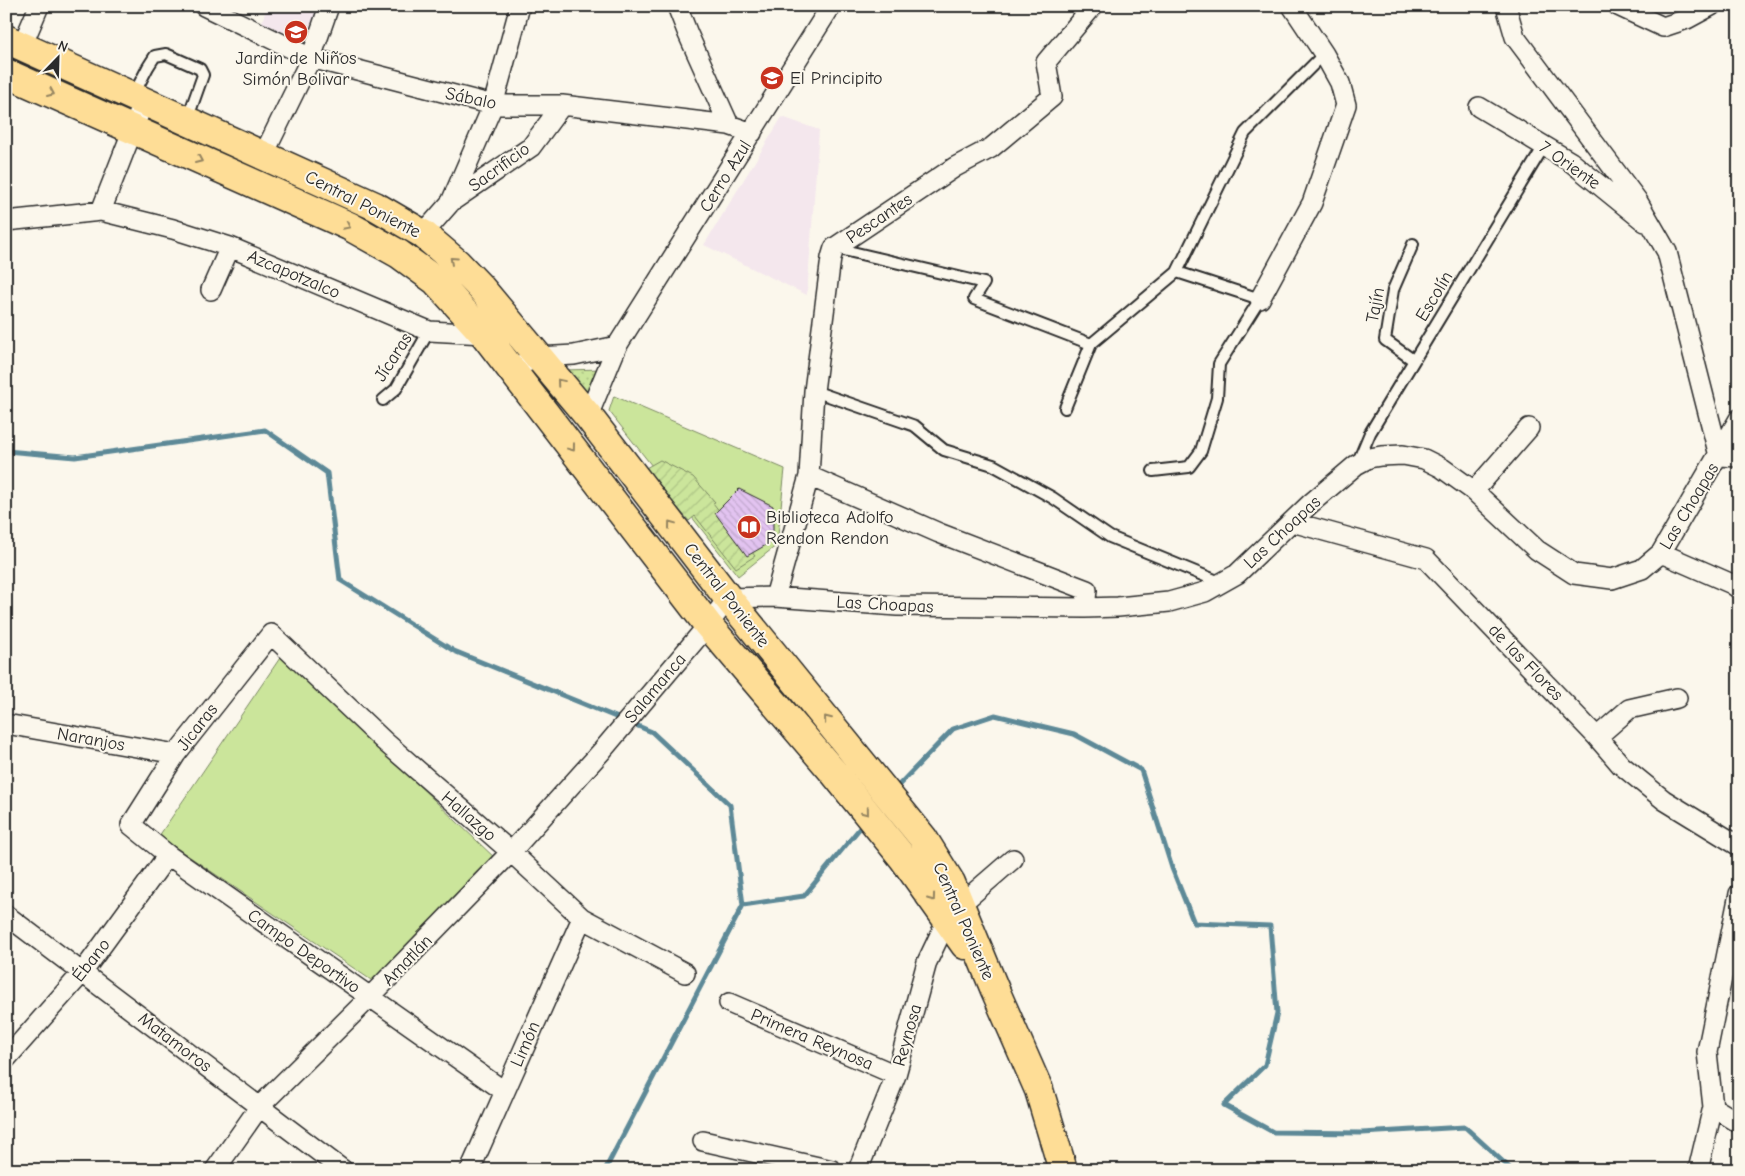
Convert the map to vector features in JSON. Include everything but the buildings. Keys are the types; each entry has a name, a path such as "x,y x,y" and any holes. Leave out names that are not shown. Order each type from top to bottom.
{"main road":[{"name":"Central Poniente","path":"14,42 375,206 423,234 457,263 481,288 588,416 728,598 923,838 951,883 954,912"},
{"name":"Central Poniente","path":"6,73 349,226 399,254 436,280 484,334 511,368 708,625 835,774 903,858 954,912 972,935 1039,1090 1063,1170"}],"street":[{"path":"14,42 39,6"},
{"name":"Sábalo","path":"204,6 311,58 493,105 562,105 729,125 752,134"},
{"path":"264,156 311,58 329,6"},
{"name":"Sacrificio","path":"451,202 493,105 520,6"},
{"path":"677,6 729,125"},
{"name":"Cerro Azul","path":"588,416 618,346 831,6"},
{"name":"Pescantes","path":"775,597 809,476 814,391 831,258 834,248 955,167 991,148 1052,97 1046,62 1093,6"},
{"path":"1260,299 1312,203 1346,105 1340,83 1324,54 1292,6"},
{"path":"1506,6 1515,37 1637,200 1667,252 1719,456 1739,457"},
{"path":"1618,6 1663,27 1687,19 1711,7"},
{"path":"101,211 133,130 139,99"},
{"name":"Sacrificio","path":"423,234 451,202 531,148 562,105"},
{"name":"7 Oriente","path":"1479,107 1571,162 1655,231"},
{"name":"Azcapotzalco","path":"7,225 101,211 173,229 230,247 429,332 484,334"},
{"path":"211,290 230,247"},
{"path":"511,368 538,357 574,355 618,346"},
{"name":"Las Choapas","path":"728,598 775,597 897,606 1085,608 1118,608 1169,602 1205,592 1237,574 1356,465 1369,458 1404,455 1424,460 1442,468 1474,491 1537,550 1574,574 1612,579 1642,568 1661,554 1739,419"},
{"path":"1474,491 1529,428"},
{"path":"809,476 940,533 1087,590 1085,608"},
{"name":"de las Flores","path":"1292,522 1426,558 1621,764 1664,800 1739,846"},
{"path":"1661,554 1732,584 1739,589"},
{"path":"708,625 728,598"},
{"name":"Salamanca","path":"601,752 708,625"},
{"name":"Jicaras","path":"131,825 176,754 271,634"},
{"name":"Hallazgo","path":"271,634 384,741 511,852 582,918 686,973"},
{"path":"1597,737 1629,708 1677,698"},
{"name":"Naranjos","path":"6,724 176,754"},
{"name":"Amatlán","path":"215,1170 260,1106 370,997 511,852 601,752"},
{"name":"Campo Deportivo","path":"131,825 168,855 504,1092"},
{"name":"Ébano","path":"6,1058 82,973 168,855"},
{"path":"954,912 1013,859"},
{"path":"1698,1170 1713,1107 1707,1052 1739,894"},
{"name":"Reynosa","path":"858,1170 896,1075 927,962 954,912"},
{"name":"Matamoros","path":"6,915 343,1170"},
{"name":"Limón","path":"470,1170 582,918"},
{"name":"Primera Reynosa","path":"729,1003 896,1075"},
{"path":"1713,1107 1739,1123"},
{"path":"703,1141 832,1170"}],"lane":[{"path":"139,99 148,67 155,56 166,54 200,69 203,75 202,81 186,120"},
{"path":"1065,408 1091,344 1178,272 1245,133 1324,54"},
{"name":"Escolín","path":"1356,465 1370,433 1544,146"},
{"name":"Tajín","path":"1413,244 1393,290 1385,340 1414,360"},
{"path":"834,248 984,283 974,299 1091,344"},
{"path":"1153,471 1189,466 1201,451 1217,398 1219,364 1260,299 1178,272"},
{"name":"Jícaras","path":"383,400 396,389 429,332"},
{"path":"814,391 915,426 944,450 993,465 1054,498 1110,537 1222,583"}],"shaded area":[{"name":"Jardin de Niños Simón Bolivar","path":"267,6 318,6 304,42 262,22"},
{"path":"782,117 819,130 807,295 704,245"}],"green space":[{"path":"604,369 587,402 563,370"},
{"path":"614,396 785,469 777,545 738,576 609,411"},
{"path":"660,460 693,477 715,502 713,503 755,556 736,568 695,516 689,521 644,469"},
{"path":"282,655 498,861 374,982 159,836"}],"waterway":[{"path":"6,451 75,457 265,430 327,473 340,580 454,651 623,720"},
{"path":"893,791 953,729 995,715 1074,734 1141,770 1172,868 1194,923 1270,926 1277,1013 1265,1065 1224,1105 1273,1132 1362,1133 1465,1127 1512,1170"},
{"path":"605,1170 743,905 730,805 652,732 631,723"},
{"path":"743,905 804,896 864,823"}],"place":[{"name":"Jardin de Niños Simón Bolivar","path":"296,32"},
{"name":"El Principito","path":"772,78"},
{"name":"Biblioteca Adolfo Rendon Rendon","path":"749,527"}]}
